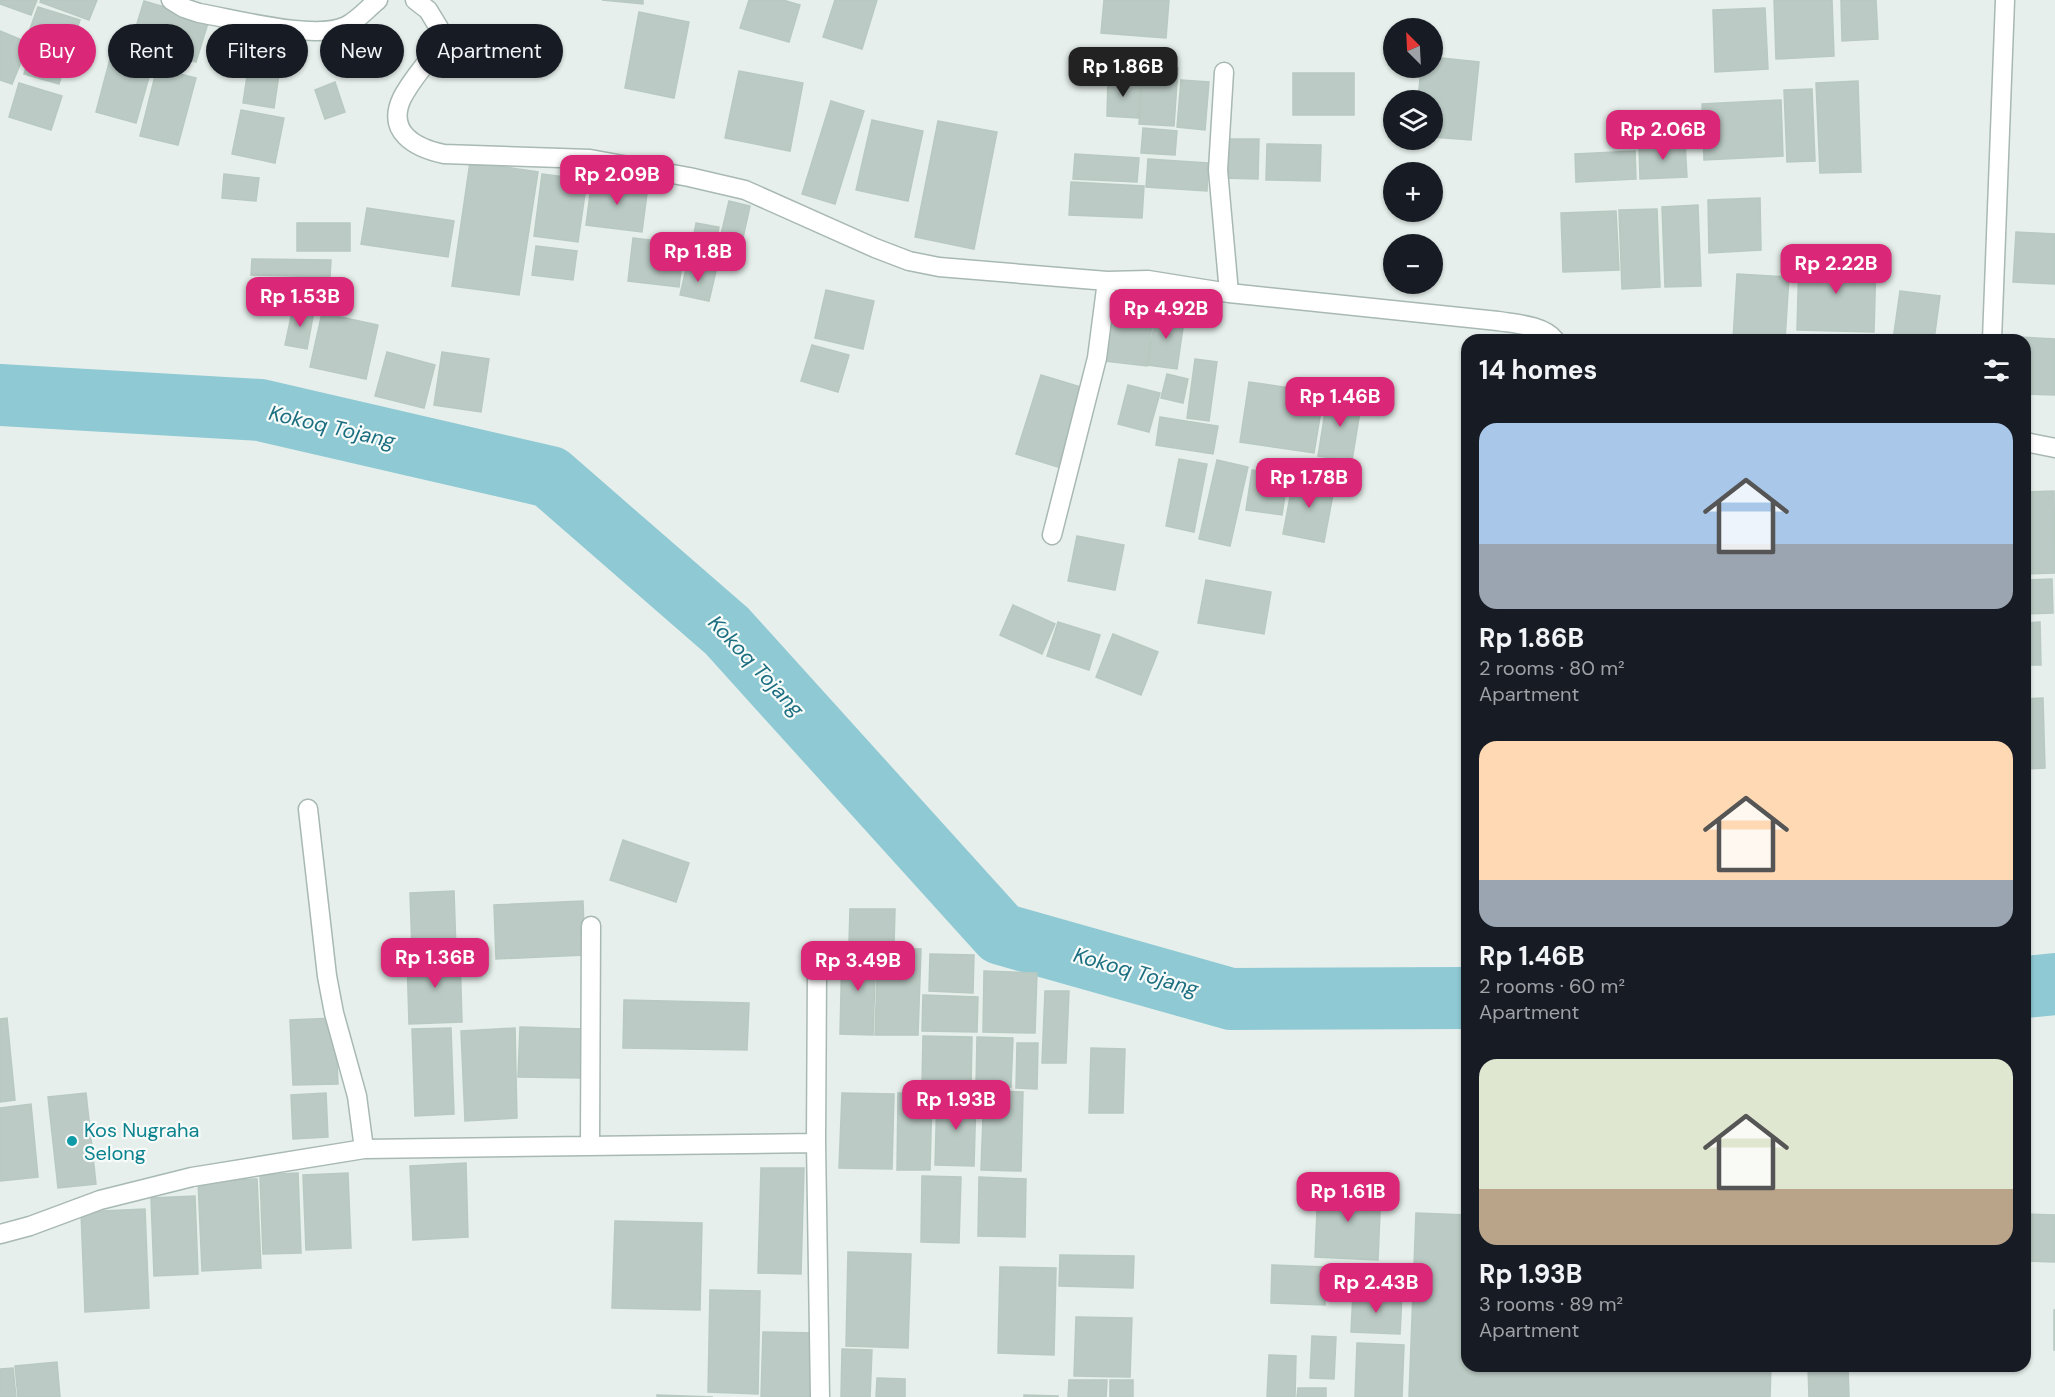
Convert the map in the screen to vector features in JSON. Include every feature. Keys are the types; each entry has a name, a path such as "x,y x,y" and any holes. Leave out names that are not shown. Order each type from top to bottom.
{"street":[{"path":"171,0 199,13 293,29 326,32 346,26 378,0"},
{"path":"415,0 428,10 439,28 433,53 411,82 401,100 397,122 404,135 423,149 444,153 590,159 689,177 745,190 875,248 909,261 939,267 1107,281 1148,280 1229,293 1498,321 1533,327 1549,334"},
{"path":"1992,334 2005,0"},
{"path":"1224,72 1218,170 1229,293"},
{"path":"1052,535 1097,358 1107,281"},
{"path":"2031,443 2055,448"},
{"path":"308,809 327,976 334,1013 357,1096 364,1149"},
{"path":"590,1145 591,926"},
{"path":"817,970 816,1143 820,1397"},
{"path":"0,1234 30,1226 100,1200 180,1180 364,1149 816,1143"}],"building":[{"path":"0,0 37,0 31,15 0,4"},
{"path":"41,0 97,0 89,20 40,2"},
{"path":"602,0 643,0 643,4"},
{"path":"749,0 783,0 800,5 789,42 740,28"},
{"path":"835,0 877,0 862,49 823,37"},
{"path":"1104,0 1169,0 1166,38 1101,33"},
{"path":"1774,0 1832,0 1834,56 1776,59"},
{"path":"1841,0 1876,0 1878,39 1842,41"},
{"path":"144,1 209,20 196,62 194,61 194,24 137,24"},
{"path":"38,7 80,20 79,24 32,24"},
{"path":"1765,8 1768,69 1715,72 1713,10"},
{"path":"639,12 689,22 674,98 625,88"},
{"path":"0,31 18,38 18,70 12,84 0,80"},
{"path":"1443,58 1479,62 1471,140 1443,138 1443,90 1419,90 1420,78 1443,78"},
{"path":"1143,66 1178,68 1174,126 1139,124"},
{"path":"108,67 108,78 149,78 136,123 96,112"},
{"path":"739,71 803,83 790,151 725,138"},
{"path":"1293,73 1354,73 1354,115 1293,115"},
{"path":"1108,77 1141,80 1138,118 1107,116"},
{"path":"38,78 61,78 59,84"},
{"path":"154,78 196,78 178,145 140,136"},
{"path":"247,78 278,78 274,108 243,103"},
{"path":"1181,80 1209,82 1205,130 1177,127"},
{"path":"1858,81 1861,172 1820,173 1816,83"},
{"path":"335,82 345,112 325,119 315,90"},
{"path":"19,83 62,96 51,130 9,117"},
{"path":"1812,89 1815,161 1787,162 1784,90"},
{"path":"1781,100 1783,156 1704,160 1702,104"},
{"path":"831,101 864,111 835,204 802,194"},
{"path":"241,110 284,118 275,163 232,154"},
{"path":"872,120 923,131 908,201 856,190"},
{"path":"938,121 997,132 974,249 915,237"},
{"path":"1143,128 1177,131 1175,155 1141,153"},
{"path":"1224,139 1259,139 1258,179 1223,178"},
{"path":"1685,142 1687,177 1640,179 1639,144"},
{"path":"1267,144 1321,145 1320,181 1266,180"},
{"path":"1635,151 1636,179 1576,182 1575,154"},
{"path":"1075,154 1139,158 1137,182 1073,179"},
{"path":"1148,159 1208,163 1207,191 1146,187"},
{"path":"470,162 538,172 519,295 452,286"},
{"path":"224,174 259,178 256,201 222,198"},
{"path":"542,174 587,180 578,242 534,236"},
{"path":"592,179 648,186 642,232 586,225"},
{"path":"1071,182 1144,186 1142,218 1069,215"},
{"path":"1760,198 1761,250 1709,253 1708,200"},
{"path":"729,201 750,206 739,256 717,251"},
{"path":"1698,205 1701,286 1665,287 1662,207"},
{"path":"367,208 454,221 448,257 361,244"},
{"path":"1657,209 1660,287 1622,289 1619,210"},
{"path":"1616,211 1619,270 1563,272 1561,213"},
{"path":"297,223 350,223 350,251 297,251"},
{"path":"696,223 719,227 712,264 689,260"},
{"path":"2016,232 2055,234 2055,284 2013,282"},
{"path":"633,238 684,244 679,287 628,281"},
{"path":"536,246 577,251 573,280 532,275"},
{"path":"1799,258 1876,260 1874,332 1797,330"},
{"path":"252,259 331,260 330,277 251,275"},
{"path":"687,265 716,271 709,301 680,295"},
{"path":"1737,274 1789,277 1785,334 1733,334"},
{"path":"826,290 874,301 863,349 815,338"},
{"path":"1900,291 1940,296 1935,334 1894,334"},
{"path":"293,307 314,311 307,349 285,345"},
{"path":"1156,310 1185,314 1177,369 1148,365"},
{"path":"322,313 378,325 366,379 310,367"},
{"path":"1111,318 1152,324 1147,366 1105,361"},
{"path":"2031,338 2055,339 2055,395 2031,394"},
{"path":"812,345 849,355 838,392 801,381"},
{"path":"387,352 435,365 424,408 375,396"},
{"path":"442,352 489,359 481,412 434,405"},
{"path":"1195,359 1217,362 1209,421 1187,418"},
{"path":"1167,374 1188,379 1183,403 1161,398"},
{"path":"1041,375 1084,388 1058,467 1016,454"},
{"path":"1249,382 1324,393 1314,453 1240,442"},
{"path":"1128,385 1160,393 1149,432 1118,424"},
{"path":"1328,394 1362,399 1352,461 1318,456"},
{"path":"1160,417 1218,426 1213,454 1156,445"},
{"path":"1179,459 1207,464 1194,532 1166,526"},
{"path":"1217,460 1248,467 1230,546 1199,539"},
{"path":"1252,470 1288,475 1282,515 1246,510"},
{"path":"1294,476 1335,484 1324,542 1283,534"},
{"path":"2054,491 2055,573 2031,574 2031,492"},
{"path":"1077,536 1124,545 1115,590 1068,581"},
{"path":"2052,579 2053,613 2031,614 2031,580"},
{"path":"1206,580 1271,592 1264,634 1198,623"},
{"path":"1013,605 1055,624 1042,654 1000,635"},
{"path":"1058,622 1100,635 1089,670 1047,656"},
{"path":"2040,622 2041,665 2031,665 2031,623"},
{"path":"1113,634 1158,652 1141,695 1096,677"},
{"path":"2043,698 2045,768 2031,769 2031,699"},
{"path":"623,840 689,863 676,902 610,880"},
{"path":"454,891 456,950 412,951 410,893"},
{"path":"583,901 585,955 496,959 494,905"},
{"path":"850,909 895,909 894,945 849,944"},
{"path":"878,948 921,949 918,1035 875,1035"},
{"path":"842,949 876,950 873,1035 840,1034"},
{"path":"460,954 462,1022 409,1024 407,957"},
{"path":"930,954 974,955 973,993 929,991"},
{"path":"984,971 1037,973 1035,1033 983,1032"},
{"path":"1045,991 1069,991 1066,1063 1042,1063"},
{"path":"923,995 978,997 977,1032 922,1031"},
{"path":"624,1000 749,1003 747,1050 623,1048"},
{"path":"7,1018 15,1100 0,1102 0,1019"},
{"path":"335,1018 338,1084 293,1085 290,1020"},
{"path":"520,1027 584,1029 583,1078 518,1077"},
{"path":"451,1028 454,1114 415,1116 412,1029"},
{"path":"515,1028 517,1118 465,1121 461,1031"},
{"path":"923,1036 972,1037 971,1087 922,1085"},
{"path":"977,1037 1013,1038 1011,1087 976,1086"},
{"path":"1017,1043 1038,1043 1037,1089 1016,1088"},
{"path":"1091,1048 1125,1049 1123,1113 1089,1113"},
{"path":"984,1091 1023,1092 1021,1171 981,1170"},
{"name":"Kos Nugraha Selong","path":"86,1093 96,1184 58,1188 48,1097"},
{"path":"326,1093 328,1137 293,1139 291,1095"},
{"path":"842,1093 894,1094 892,1169 839,1168"},
{"path":"898,1093 932,1094 930,1170 897,1170"},
{"path":"937,1095 976,1096 974,1166 935,1165"},
{"path":"31,1104 38,1177 0,1181 0,1108"},
{"path":"466,1163 468,1237 413,1240 410,1166"},
{"path":"761,1168 804,1168 801,1274 758,1273"},
{"path":"298,1173 301,1253 263,1254 260,1175"},
{"path":"348,1173 351,1248 306,1250 303,1175"},
{"path":"922,1176 961,1177 959,1243 921,1242"},
{"path":"979,1177 1026,1179 1025,1237 978,1236"},
{"path":"257,1179 261,1268 202,1271 198,1181"},
{"path":"1318,1187 1381,1189 1378,1260 1315,1257"},
{"path":"195,1196 198,1274 154,1276 151,1198"},
{"path":"145,1209 149,1308 85,1312 81,1212"},
{"path":"1416,1213 1461,1215 1461,1372 1771,1372 1770,1397 1409,1397"},
{"path":"2031,1214 2055,1215 2055,1262 2031,1261"},
{"path":"615,1221 702,1223 700,1310 612,1308"},
{"path":"848,1252 911,1254 908,1348 846,1346"},
{"path":"1060,1255 1134,1256 1133,1288 1059,1286"},
{"path":"1272,1265 1326,1267 1325,1305 1271,1303"},
{"path":"1000,1267 1056,1268 1054,1355 998,1353"},
{"path":"710,1290 760,1291 758,1394 708,1392"},
{"path":"1353,1293 1402,1295 1400,1334 1351,1332"},
{"path":"2055,1310 2055,1350 2054,1350"},
{"path":"1076,1317 1132,1318 1130,1377 1074,1376"},
{"path":"763,1332 816,1333 814,1397 761,1397"},
{"path":"1312,1336 1336,1337 1334,1379 1310,1378"},
{"path":"1357,1343 1404,1345 1402,1397 1355,1397"},
{"path":"842,1349 872,1350 870,1397 841,1397"},
{"path":"1269,1355 1296,1356 1295,1397 1267,1397"},
{"path":"57,1362 60,1397 18,1397 15,1366"},
{"path":"13,1368 16,1397 0,1397 0,1369"},
{"path":"1808,1372 1848,1372 1849,1397 1809,1397"},
{"path":"877,1378 905,1379 905,1397 876,1397"},
{"path":"1069,1380 1107,1380 1106,1397 1068,1397"},
{"path":"1110,1380 1133,1380 1133,1397 1110,1397"},
{"path":"1298,1388 1326,1388 1326,1397 1297,1397"},
{"path":"657,1395 713,1397 657,1397"},
{"path":"1024,1395 1058,1396 1058,1397 1024,1397"}],"waterway":[{"name":"Kokoq Tojang","path":"0,395 260,410 550,477 727,631 1001,934 1231,999 1461,998"},
{"name":"Kokoq Tojang","path":"2031,986 2055,984"}],"place":[{"name":"Kos Nugraha Selong","path":"72,1141"}]}
